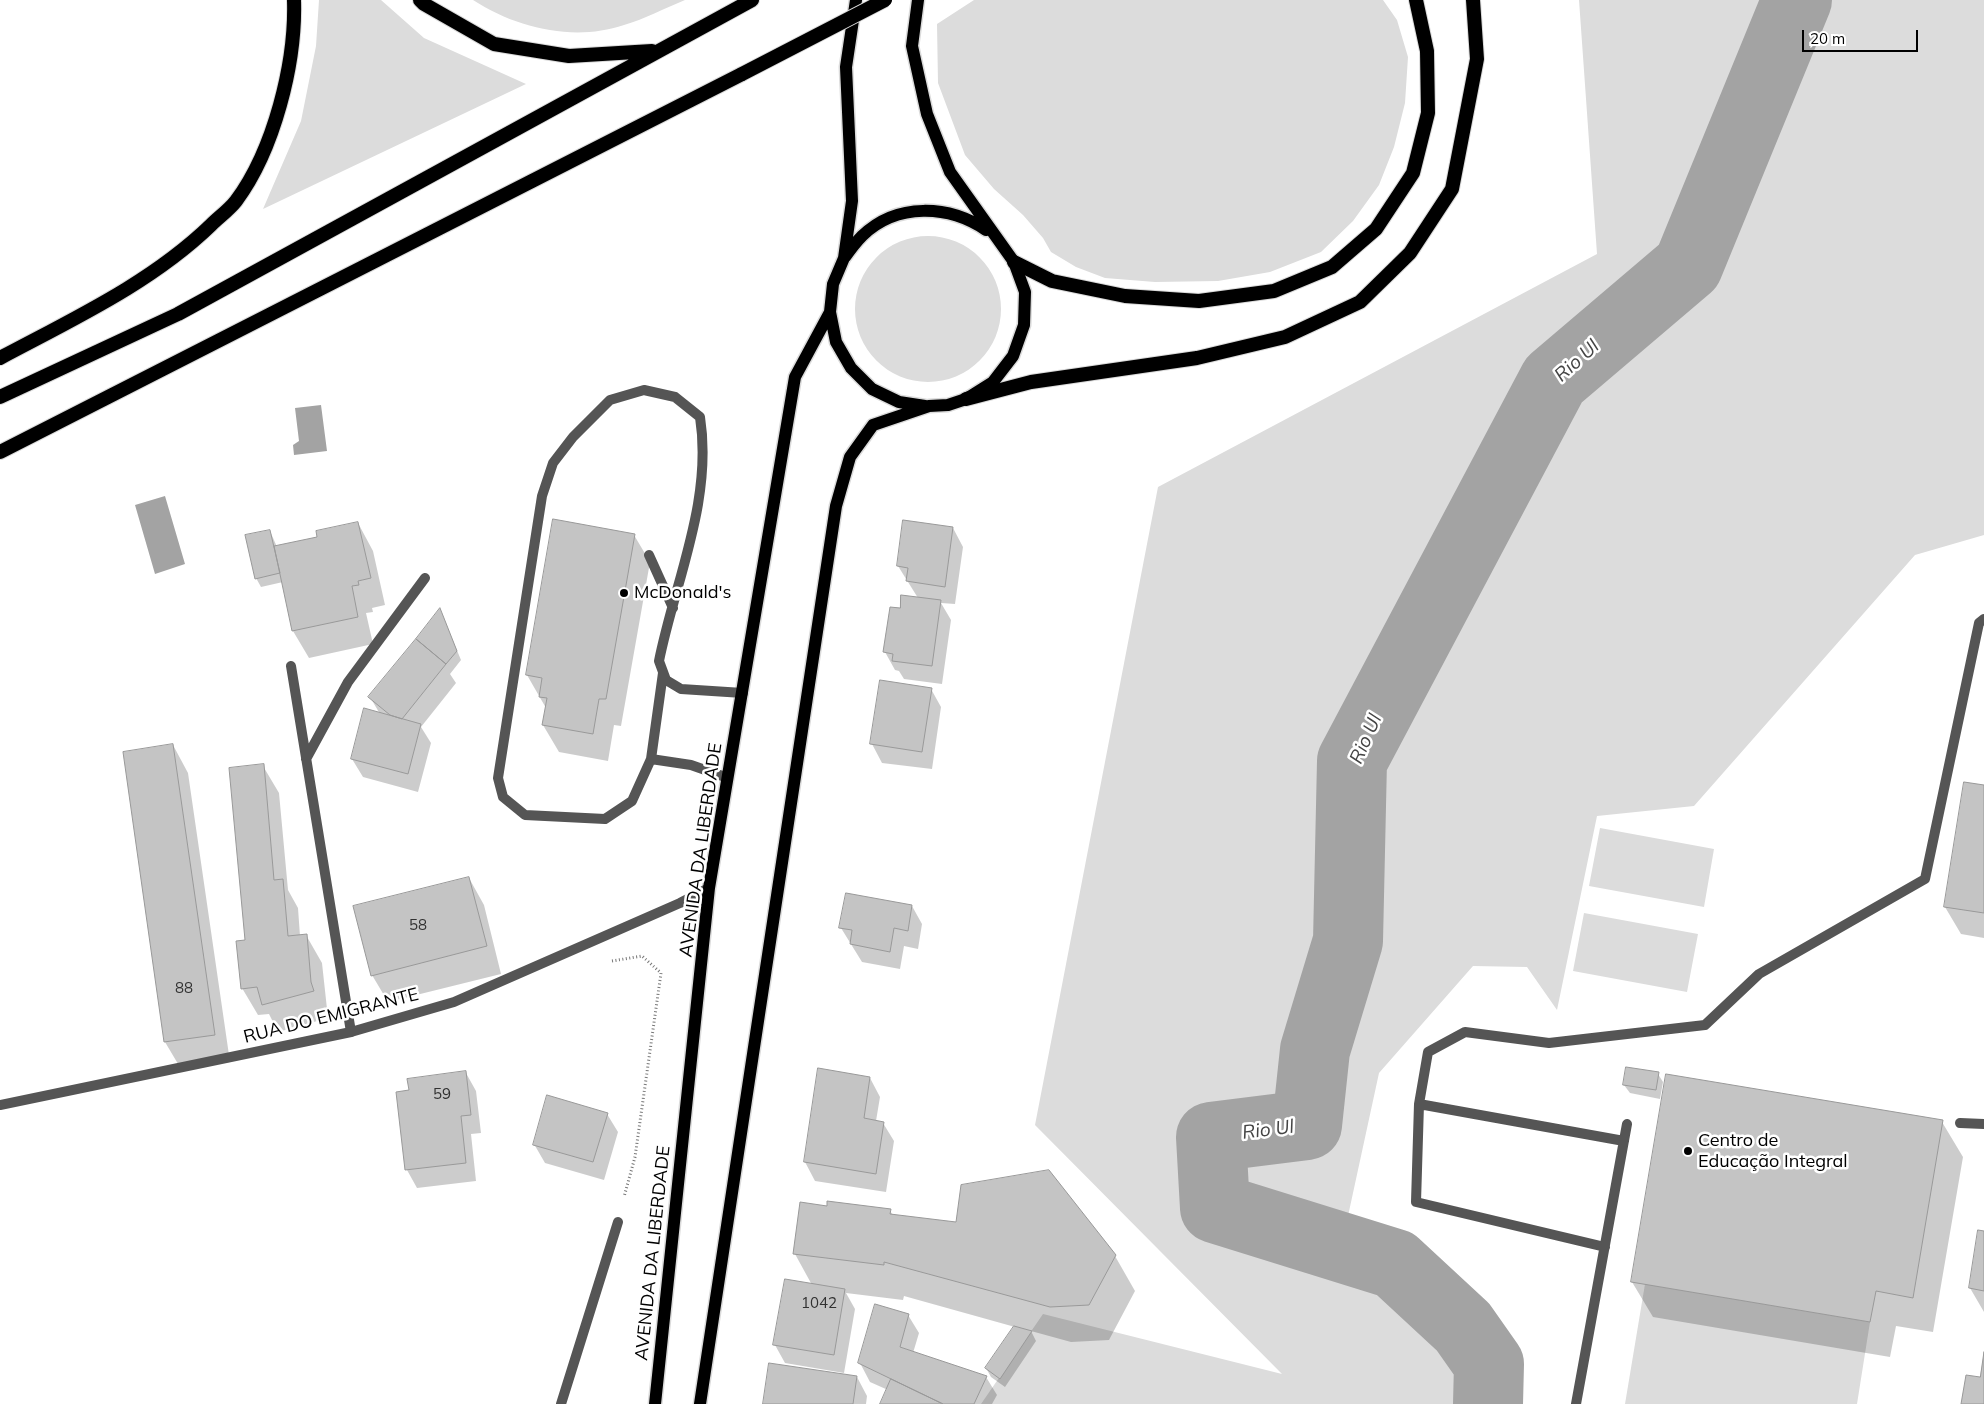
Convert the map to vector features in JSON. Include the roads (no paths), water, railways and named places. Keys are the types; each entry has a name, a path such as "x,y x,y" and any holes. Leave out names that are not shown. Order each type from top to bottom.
{"highway":[{"path":"0,358 120,293 193,243 236,202 263,154 285,88 294,0"},
{"path":"420,0 494,44 569,56 658,51"},
{"path":"0,397 178,314 752,0"},
{"path":"0,452 885,0"},
{"path":"1014,262 1052,281 1125,296 1198,301 1274,291 1332,267 1376,229 1412,173 1428,113 1427,51 1416,0"},
{"path":"966,399 1031,382 1197,358 1285,337 1360,302 1410,254 1452,189 1477,59 1473,0"}],"main road":[{"name":"AVENIDA DA LIBERDADE","path":"856,0 846,67 852,201 844,258 833,284 830,312 836,342 843,355 851,368 872,389 899,402 929,406 948,405 966,399 993,382 1014,356 1024,325 1025,292 1014,262 950,172 927,114 912,46 918,0"},
{"name":"AVENIDA DA LIBERDADE","path":"844,258 862,235 886,219 914,211 943,211 970,220 994,236"},
{"name":"AVENIDA DA LIBERDADE","path":"655,1404 709,888 796,377 830,312"},
{"name":"AVENIDA DA LIBERDADE","path":"700,1404 836,506 850,456 873,424 929,406"}],"street":[{"path":"663,672 651,759 632,801 605,819 525,815 503,797 498,778 542,496 553,463 573,437 610,400 644,390 675,397 700,417 704,445 691,539 658,661 663,672 666,680 681,689 742,692"},
{"path":"649,555 673,608"},
{"path":"306,759 348,682 426,578"},
{"path":"1605,1247 1416,1202 1419,1104 1428,1052 1465,1032 1548,1043 1704,1025 1759,974 1925,879 1979,623 1984,619"},
{"path":"291,666 351,1032"},
{"path":"651,759 691,765 728,778"},
{"name":"RUA DO EMIGRANTE","path":"0,1105 351,1032 454,1002 680,903 709,888"},
{"path":"1419,1104 1624,1141"},
{"path":"1960,1122 1984,1124"},
{"path":"1576,1404 1627,1124"},
{"path":"561,1404 618,1222"}],"waterway":[{"name":"Rio Ul","path":"1488,1404 1489,1364 1463,1327 1395,1264 1215,1208 1211,1137 1307,1125 1315,1050 1348,941 1352,761 1554,380 1688,266 1797,0"}],"place":[{"name":"McDonald's","path":"624,593"},
{"name":"Centro de Educação Integral","path":"1688,1151"}]}
